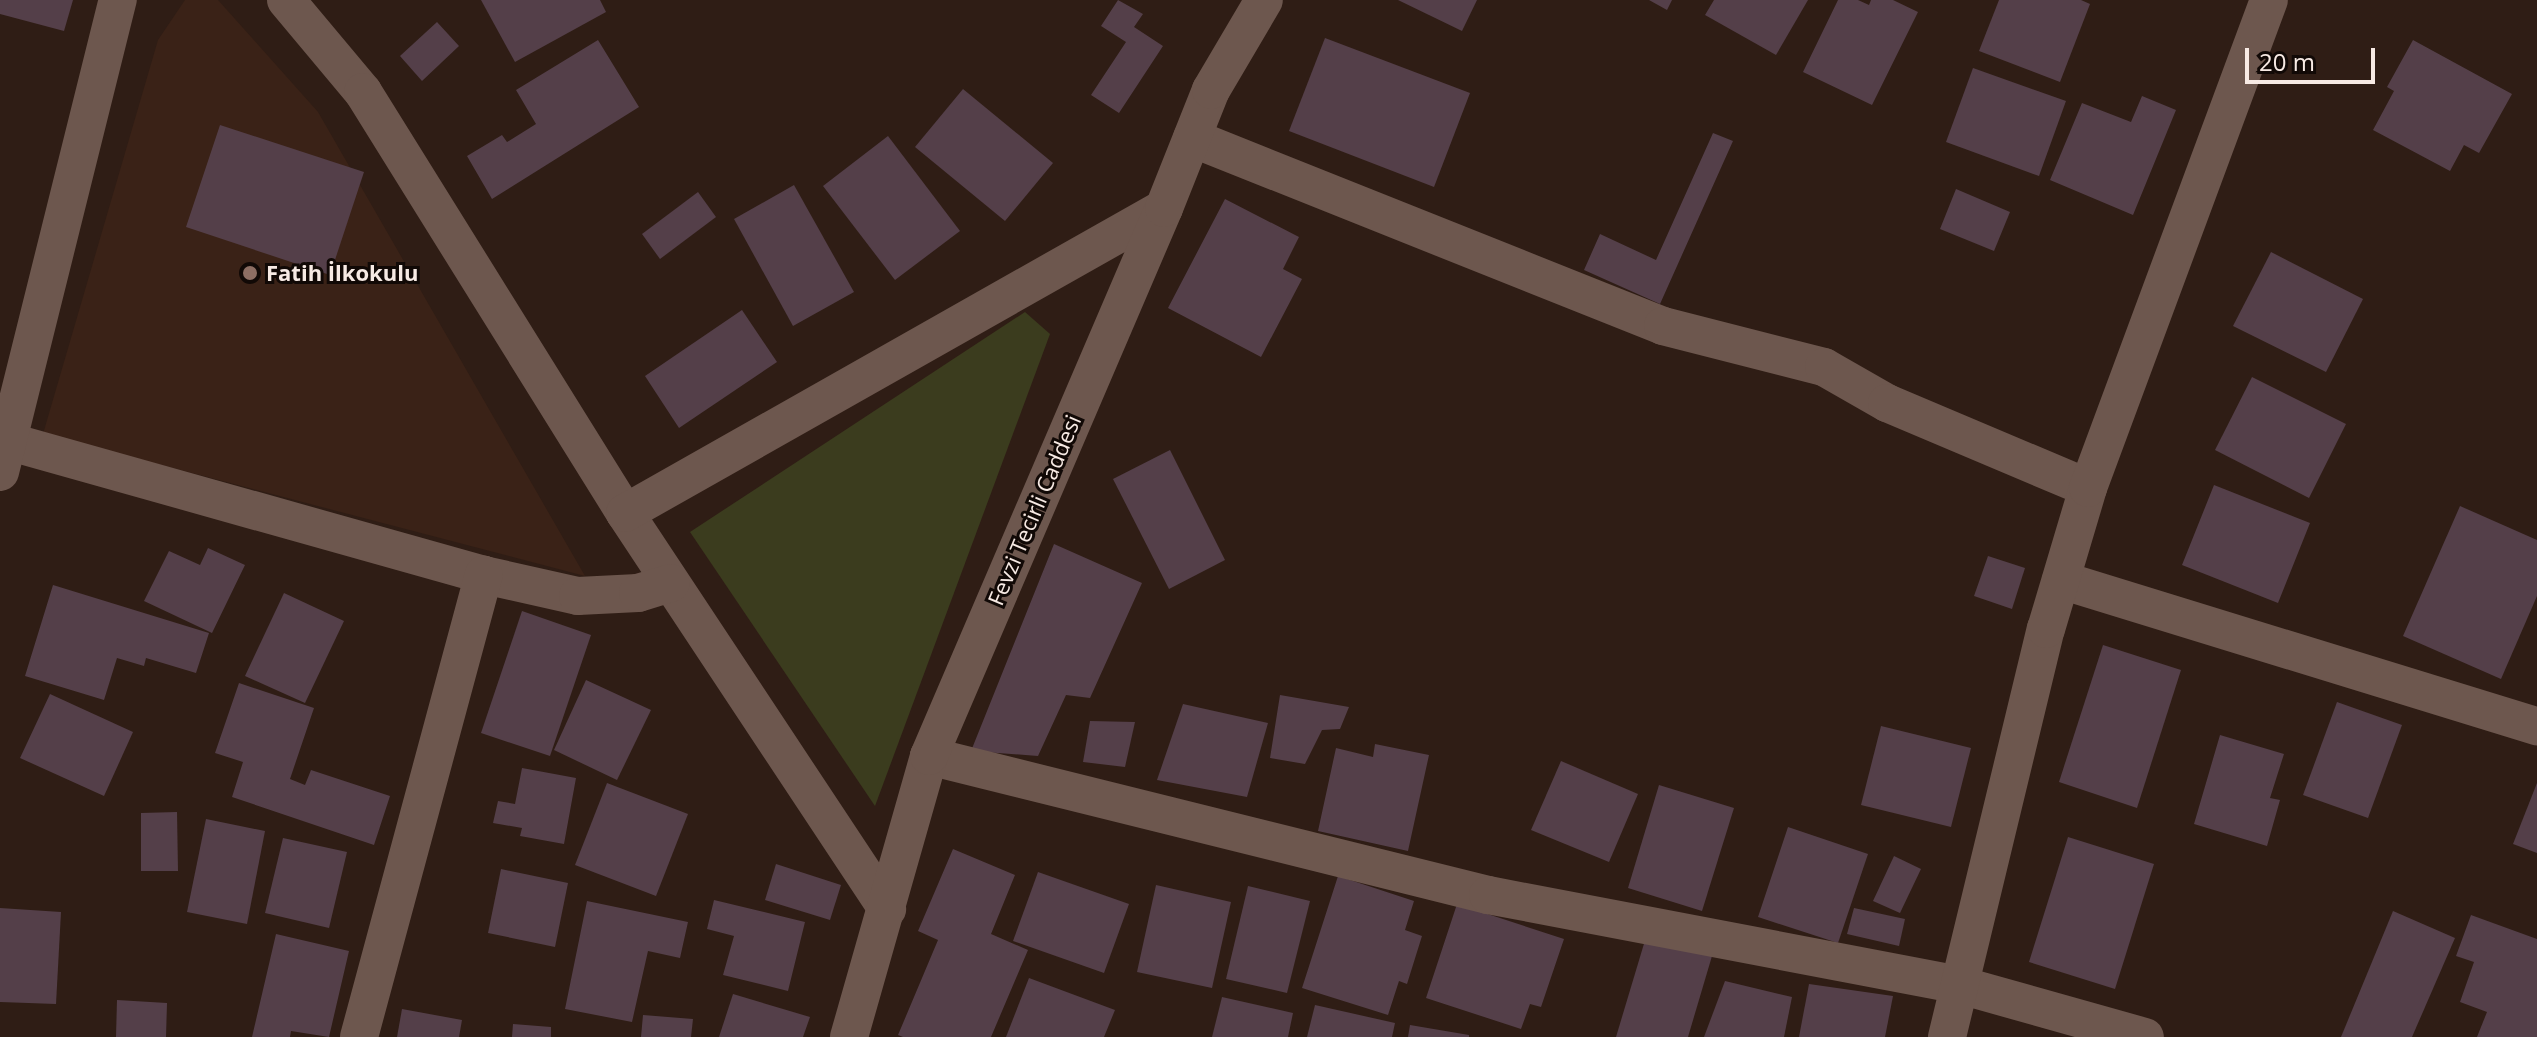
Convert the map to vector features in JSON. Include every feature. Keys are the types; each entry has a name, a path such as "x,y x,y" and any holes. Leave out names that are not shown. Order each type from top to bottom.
{"street":[{"path":"118,0 3,451 484,575 578,596 638,593 670,583"},
{"path":"286,0 363,92 625,513 887,909"},
{"name":"Fevzi Tecirli Caddesi","path":"849,1037 929,756 1164,208 1211,90 1264,0"},
{"path":"1947,1037 2061,580 2088,488 2269,0"},
{"path":"1192,138 1663,326 1824,367 1887,403 2088,488"},
{"path":"625,513 1164,208"},
{"path":"359,1037 484,575"},
{"path":"2061,580 2537,726"},
{"path":"929,756 1488,895 1960,985 2145,1037"}],"shaded area":[{"name":"Fatih İlkokulu","path":"185,0 218,0 318,112 585,576 43,434 158,40"}],"green space":[{"path":"1025,312 1050,334 875,806 690,532"}],"building":[{"path":"0,0 73,0 64,31 0,14"},
{"path":"481,0 600,0 606,12 515,62"},
{"path":"1118,0 1143,14 1134,27 1163,46 1119,113 1091,95 1126,42 1101,26"},
{"path":"1398,0 1477,0 1462,31"},
{"path":"1649,0 1672,0 1667,10"},
{"path":"1714,0 1808,0 1776,55 1705,15"},
{"path":"1838,0 1858,0 1869,5 1871,0 1893,0 1918,12 1872,105 1803,72"},
{"path":"1999,0 2081,0 2090,4 2060,82 1979,51"},
{"path":"437,22 459,46 422,81 400,56"},
{"path":"1325,38 1470,93 1434,187 1289,131"},
{"path":"598,40 639,107 492,199 467,156 502,135 507,142 536,124 516,90"},
{"path":"2413,40 2512,94 2479,153 2464,145 2450,171 2373,130 2394,91 2387,87"},
{"path":"1973,68 2066,101 2039,176 1946,142"},
{"path":"963,89 1053,163 1005,221 915,147"},
{"path":"2142,96 2176,110 2133,215 2050,180 2082,103 2131,122"},
{"path":"220,125 364,172 330,275 186,227"},
{"path":"1713,133 1733,141 1660,304 1584,270 1600,234 1656,260"},
{"path":"888,136 960,231 895,280 823,186"},
{"path":"794,185 854,292 793,326 734,219"},
{"path":"1956,189 2010,212 1994,251 1940,229"},
{"path":"698,192 716,217 660,259 642,234"},
{"path":"1225,199 1299,237 1283,269 1302,279 1261,357 1168,308"},
{"path":"2271,252 2363,299 2326,372 2233,326"},
{"path":"742,310 777,362 679,428 645,376"},
{"path":"2252,377 2346,424 2309,498 2215,450"},
{"path":"1170,450 1225,560 1169,589 1113,479"},
{"path":"2214,485 2310,523 2278,603 2182,565"},
{"path":"2460,506 2537,540 2537,596 2501,679 2403,636"},
{"path":"1054,544 1142,583 1090,698 1066,695 1038,756 971,751"},
{"path":"208,548 245,565 212,633 144,601 169,551 200,565"},
{"path":"1988,556 2025,568 2012,609 1974,596"},
{"path":"53,585 209,633 196,673 146,658 144,666 117,658 104,700 25,676"},
{"path":"284,593 344,621 305,703 245,676"},
{"path":"522,611 591,635 550,756 481,733"},
{"path":"2103,645 2181,670 2137,808 2059,782"},
{"path":"586,680 651,710 617,780 554,750"},
{"path":"239,683 314,708 290,779 305,785 311,770 390,796 374,845 232,797 243,762 215,753"},
{"path":"50,694 133,732 104,796 20,758"},
{"path":"1280,695 1349,707 1340,729 1322,730 1305,764 1270,758"},
{"path":"2337,702 2402,725 2368,818 2303,795"},
{"path":"1183,704 1268,723 1247,797 1157,780"},
{"path":"1090,721 1135,722 1125,767 1083,762"},
{"path":"1881,726 1971,748 1951,827 1861,805"},
{"path":"2220,735 2284,754 2270,798 2280,800 2267,846 2194,824"},
{"path":"1375,744 1429,755 1408,851 1318,831 1336,748 1373,757"},
{"path":"1561,761 1638,794 1609,862 1531,830"},
{"path":"522,768 576,778 564,844 520,836 522,828 493,823 498,801 515,804"},
{"path":"607,783 688,814 656,896 575,865"},
{"path":"2537,783 2537,853 2513,844"},
{"path":"1659,785 1734,808 1702,911 1628,888"},
{"path":"177,812 178,871 141,871 141,813"},
{"path":"206,819 265,831 247,924 187,912"},
{"path":"1788,827 1868,854 1838,943 1758,917"},
{"path":"2068,837 2154,864 2115,989 2029,962"},
{"path":"283,838 347,852 329,928 265,913"},
{"path":"953,849 1015,875 991,934 1028,950 991,1037 903,1037 898,1035 938,940 918,931"},
{"path":"1894,856 1921,869 1900,913 1873,901"},
{"path":"776,864 841,885 830,920 765,900"},
{"path":"501,869 568,883 555,947 488,933"},
{"path":"1038,872 1129,904 1104,973 1013,941"},
{"path":"1338,876 1414,901 1405,930 1422,936 1407,984 1399,981 1388,1015 1302,988"},
{"path":"1156,885 1231,902 1212,988 1137,972"},
{"path":"1248,886 1310,901 1287,993 1226,979"},
{"path":"714,900 805,922 788,991 723,975 734,936 707,929"},
{"path":"587,901 688,922 680,958 648,951 632,1022 565,1009"},
{"path":"1457,904 1564,939 1541,1007 1530,1004 1521,1029 1426,998"},
{"path":"0,908 61,912 56,1004 0,1002"},
{"path":"1854,908 1905,919 1899,946 1847,934"},
{"path":"2393,911 2455,938 2412,1037 2341,1037"},
{"path":"2471,915 2537,939 2537,1037 2477,1037 2487,1012 2460,1002 2474,962 2456,956"},
{"path":"276,934 349,951 329,1037 291,1031 290,1037 252,1037"},
{"path":"1646,937 1712,956 1688,1037 1616,1037"},
{"path":"1029,978 1115,1010 1104,1037 1006,1037"},
{"path":"1725,981 1792,997 1784,1037 1704,1037"},
{"path":"1809,984 1893,996 1885,1037 1799,1037"},
{"path":"733,994 810,1017 803,1037 719,1037"},
{"path":"1222,997 1293,1013 1288,1037 1212,1037"},
{"path":"117,1000 167,1003 166,1037 116,1037"},
{"path":"1315,1005 1395,1023 1392,1037 1307,1037"},
{"path":"402,1009 462,1020 459,1037 397,1037"},
{"path":"643,1015 693,1019 691,1037 641,1037"},
{"path":"513,1024 551,1027 551,1037 512,1037"},
{"path":"1410,1025 1469,1035 1469,1037 1408,1037"}],"place":[{"name":"Fatih İlkokulu","path":"250,273"}]}
